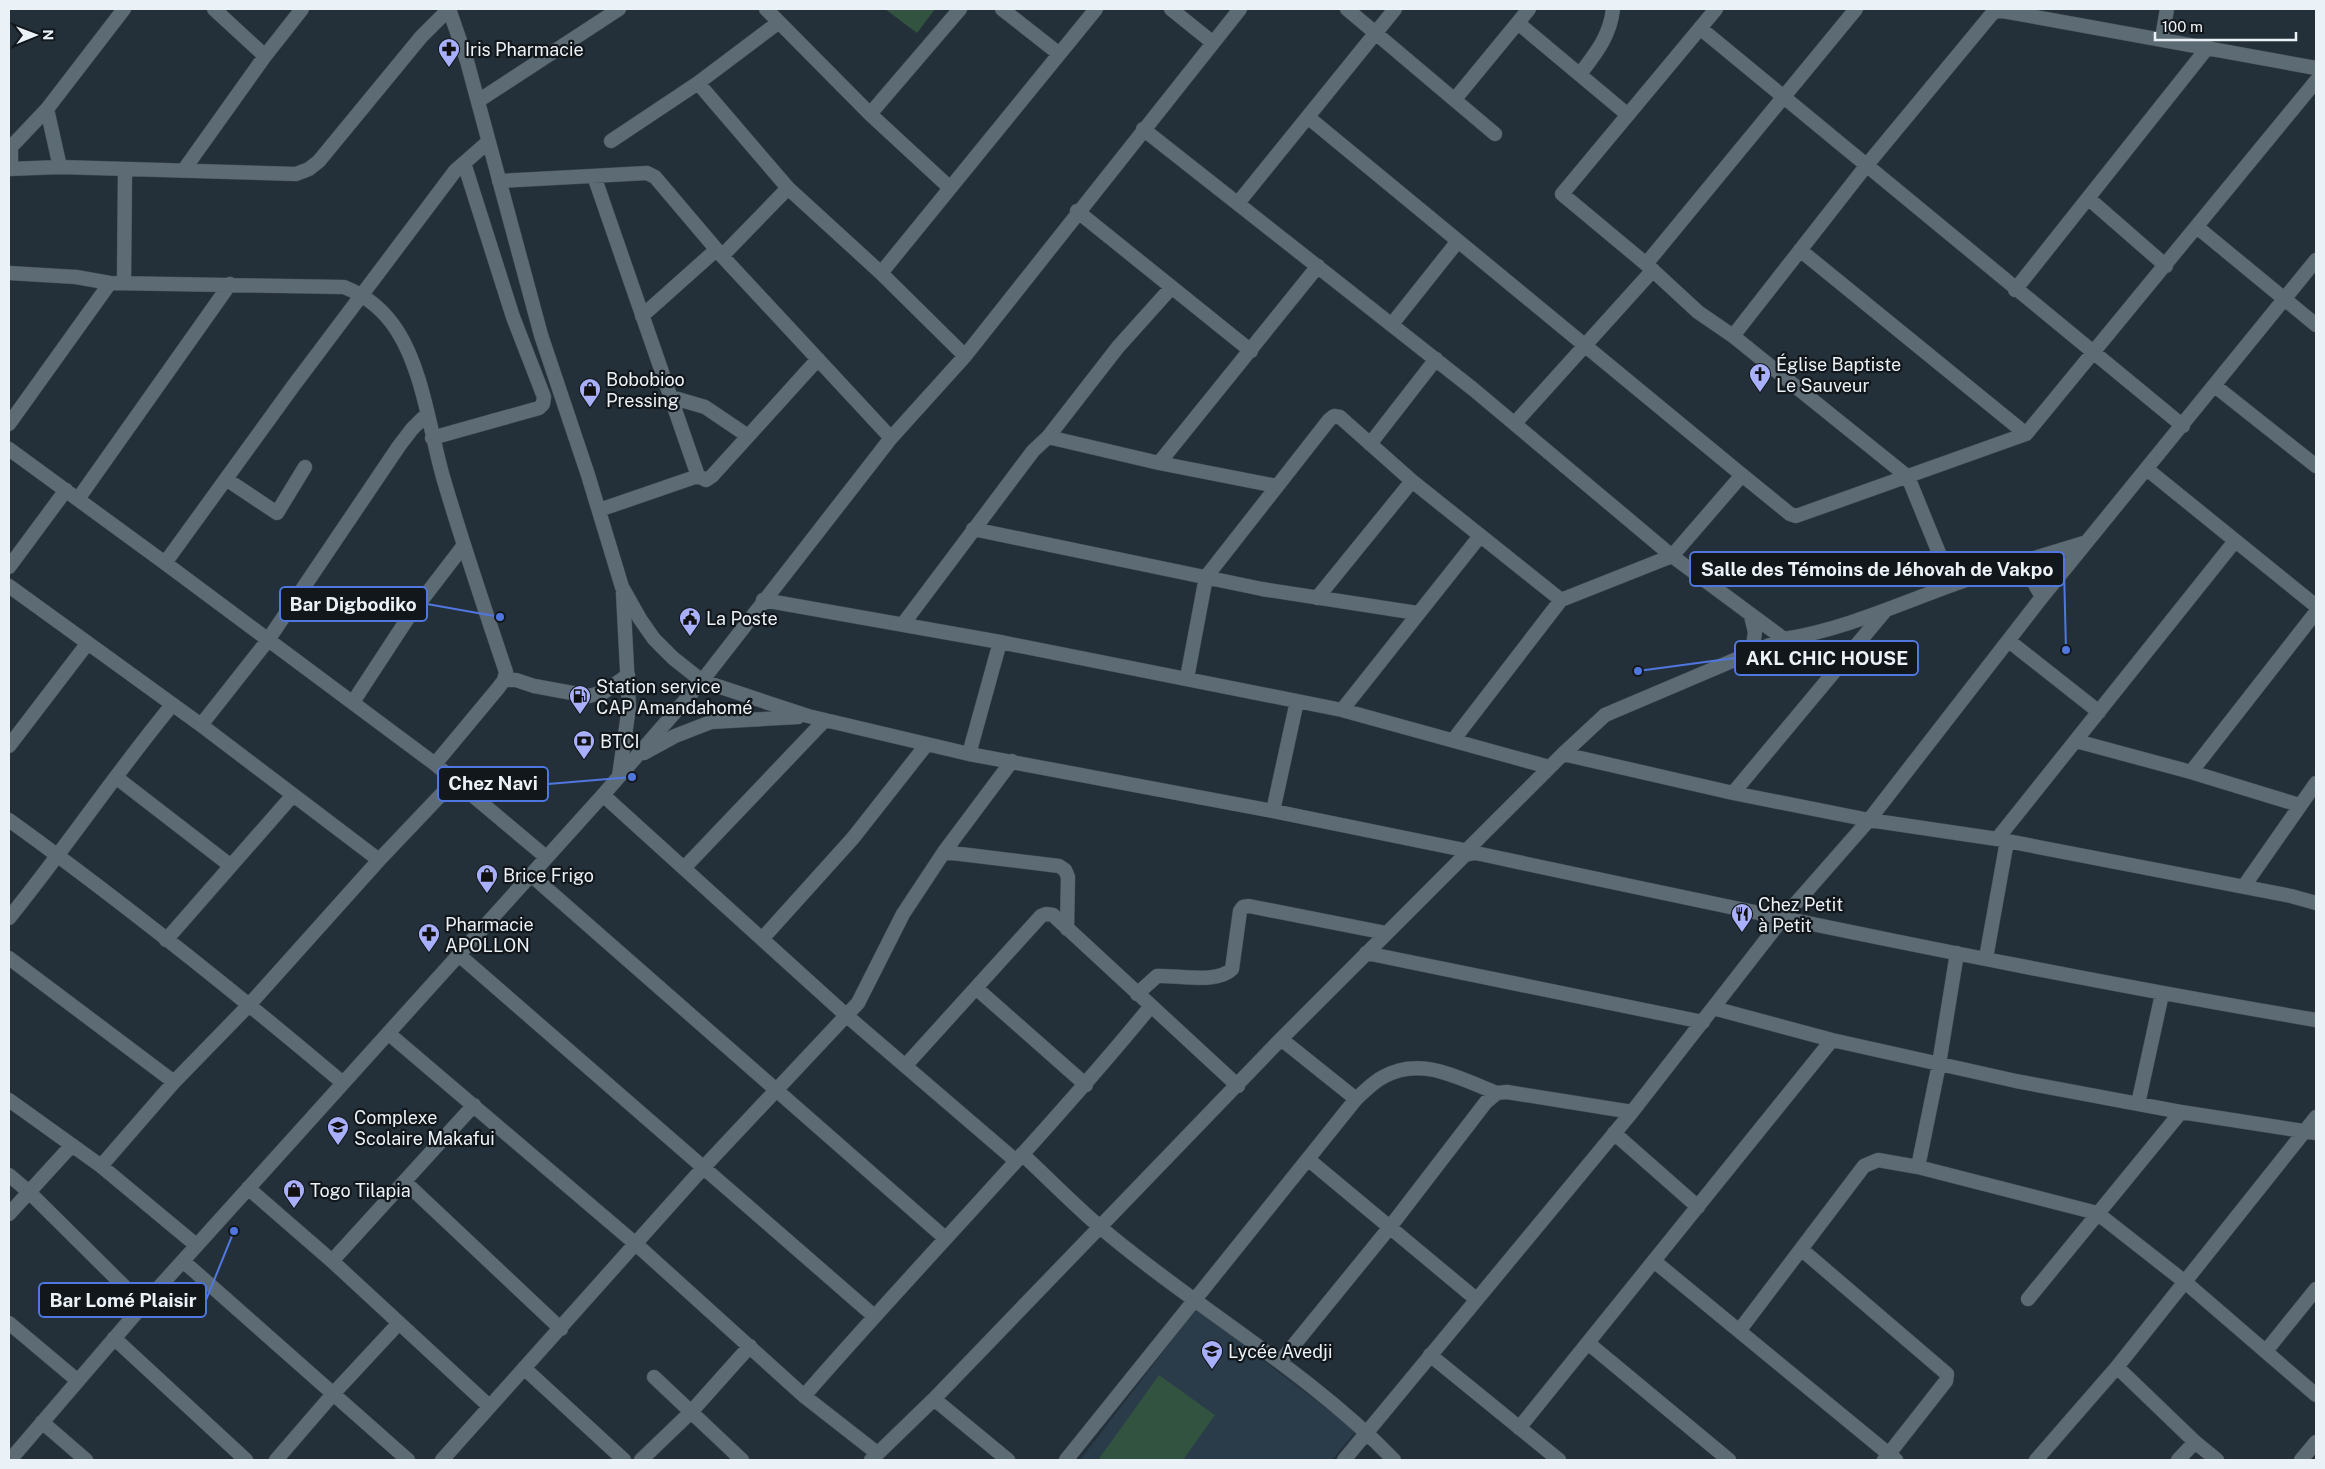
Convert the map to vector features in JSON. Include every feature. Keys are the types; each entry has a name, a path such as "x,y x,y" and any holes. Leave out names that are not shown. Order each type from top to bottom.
{"street":[{"path":"122,9 47,109 11,147 10,169 60,167 296,174 309,169 320,161 421,37 449,9 478,101 541,335 599,510 622,587 654,639 673,658 702,681 808,716 969,754 1273,811 1783,918 2162,994 2316,1020"},
{"path":"214,9 266,56"},
{"path":"183,171 302,9"},
{"path":"478,101 619,9"},
{"path":"766,9 870,114 949,187"},
{"path":"870,114 960,9"},
{"path":"1002,9 1058,53"},
{"path":"880,272 1096,9"},
{"path":"1170,9 1212,42"},
{"path":"11,1455 78,1381 143,1304 603,795 702,681 763,600 891,438 964,356 1077,211 1240,9"},
{"path":"1347,9 1495,134"},
{"path":"1238,203 1309,118 1395,9"},
{"path":"1455,99 1529,9"},
{"path":"1580,74 1604,42 1611,25 1614,9"},
{"path":"1716,9 1562,194 1650,267 1698,312 1733,336 1908,477 1952,585"},
{"path":"1515,423 1586,346 1856,9"},
{"path":"2162,38 2167,9"},
{"path":"1733,336 1866,166 1997,10 2162,38 2316,68"},
{"path":"611,141 698,83 779,22"},
{"path":"1518,23 1628,115"},
{"path":"1700,28 2015,290 2183,426"},
{"path":"2015,290 2208,47"},
{"path":"1309,118 1742,475 1790,514 1796,516 2026,434 2166,266 2316,81"},
{"path":"698,83 788,188 880,272 964,356"},
{"path":"47,109 60,167"},
{"path":"1143,129 1436,359 1672,556 1784,639"},
{"path":"165,562 455,171 488,142"},
{"path":"432,438 539,408 543,404 544,398 513,318 464,163"},
{"path":"124,283 125,170"},
{"path":"499,181 647,173 655,177 719,253 891,438"},
{"path":"594,176 698,476 706,480 712,476 818,359"},
{"path":"642,316 719,253 788,188"},
{"path":"2088,198 2166,266"},
{"path":"1077,211 1251,351"},
{"path":"2197,228 2316,325"},
{"path":"1392,324 1458,241"},
{"path":"1800,250 2026,434"},
{"path":"1344,1460 1476,1298 1632,1112 1783,918 1869,820 2042,597 2148,470 2316,260"},
{"path":"1159,463 1318,266"},
{"path":"9,273 76,276 110,283 344,287 362,294 387,316 398,332 416,374 432,438 464,545 506,672 504,680 435,764"},
{"path":"9,424 110,283"},
{"path":"78,499 230,284"},
{"path":"903,624 1033,451 1048,437 1118,347 1171,288"},
{"path":"1370,444 1436,359"},
{"path":"2216,386 2316,466"},
{"path":"672,397 706,407 748,436"},
{"path":"201,725 268,640 400,446 412,429 427,414"},
{"path":"1187,678 1206,577 1334,416 1340,417 1412,481 1561,600"},
{"path":"1048,437 1159,463 1277,486"},
{"path":"9,449 165,562 435,764 546,857"},
{"path":"226,479 277,513 305,467"},
{"path":"2148,470 2316,606"},
{"path":"1454,739 1561,600 1672,556 1742,475"},
{"path":"599,510 698,476"},
{"path":"1317,598 1412,481"},
{"path":"9,567 66,490"},
{"path":"973,530 1262,590 1417,613"},
{"path":"1342,710 1417,613 1480,536"},
{"path":"1986,958 2002,840 2076,741 2235,541"},
{"path":"388,1033 637,1244 874,1457 934,1399 1238,1086 1281,1039 1563,754 1612,710 1784,639 1802,636 1885,611 1952,585 2087,542"},
{"path":"353,702 408,618 464,545"},
{"path":"2015,564 2028,574 2042,597"},
{"path":"9,586 201,725 379,860"},
{"path":"619,776 629,707 622,587"},
{"path":"763,600 1000,642 1342,710 1454,739 1466,745 1550,768"},
{"path":"1733,793 1885,611"},
{"path":"2191,772 2316,612"},
{"path":"1752,616 1755,632 1752,653"},
{"path":"2009,641 2099,712"},
{"path":"969,754 1000,642"},
{"path":"9,746 87,644"},
{"path":"504,680 516,680 534,686 589,696 604,692 628,675"},
{"path":"1273,811 1297,701"},
{"path":"9,918 172,705"},
{"path":"635,759 675,736 711,722 808,716"},
{"path":"684,868 825,720"},
{"path":"2076,741 2191,772 2299,805"},
{"path":"762,939 853,838 927,744"},
{"path":"1563,754 1733,793 1869,820 2002,840 2244,886 2316,903"},
{"path":"451,1458 489,1406 561,1329 704,1168 858,1003 903,914 944,852 1012,761"},
{"path":"117,778 231,866"},
{"path":"101,1166 174,1082 250,1005 379,860 455,780"},
{"path":"2244,886 2316,782"},
{"path":"166,940 293,795"},
{"path":"603,795 847,1016 1019,1157 1100,1227 1196,1301 1280,1362 1367,1432 1394,1460"},
{"path":"9,820 250,1005 343,1083"},
{"path":"944,852 1059,866 1065,870 1068,877 1067,929"},
{"path":"531,875 944,1238"},
{"path":"1137,994 1158,976 1211,977 1226,975 1232,968 1240,911 1243,907 1249,906 1386,933"},
{"path":"906,1065 1042,916 1046,914 1053,915 1238,1086"},
{"path":"1366,953 1703,1022"},
{"path":"1918,1167 1939,1064 1957,953"},
{"path":"459,955 874,1316"},
{"path":"9,958 174,1082"},
{"path":"976,988 1086,1085"},
{"path":"2138,1104 2162,994"},
{"path":"804,1396 944,1238 1086,1085 1151,1006"},
{"path":"1713,1008 1832,1040 1939,1064 2181,1112 2311,1132"},
{"path":"1281,1039 1356,1099"},
{"path":"1519,1428 1832,1040"},
{"path":"1066,1460 1196,1301 1356,1099 1381,1078 1409,1067 1426,1067 1497,1093 1507,1092 1632,1112"},
{"path":"1280,1362 1390,1227 1486,1102 1497,1093"},
{"path":"9,1100 101,1166 196,1245"},
{"path":"332,1261 474,1105"},
{"path":"2028,1299 2181,1112"},
{"path":"2036,1460 2117,1367 2185,1282 2311,1132 2316,1118"},
{"path":"1614,1133 1698,1207"},
{"path":"9,1214 72,1145"},
{"path":"1309,1160 1476,1298"},
{"path":"1739,1331 1868,1162 1878,1160 1918,1167 2097,1213 2185,1282 2316,1395"},
{"path":"9,1176 29,1192 143,1304"},
{"path":"405,1182 561,1329"},
{"path":"248,1188 332,1261 489,1406"},
{"path":"1654,1261 1890,1458 1946,1381 1947,1374 1801,1249"},
{"path":"183,1261 408,1460"},
{"path":"2266,1351 2316,1289"},
{"path":"9,1323 78,1381"},
{"path":"276,1460 333,1394 399,1323"},
{"path":"114,1338 246,1460"},
{"path":"1588,1343 1729,1460"},
{"path":"641,1460 691,1412 750,1346"},
{"path":"1430,1355 1559,1460"},
{"path":"2117,1367 2195,1442 2217,1460"},
{"path":"524,1368 624,1460"},
{"path":"654,1377 742,1460"},
{"path":"934,1399 1008,1460"},
{"path":"42,1422 86,1460"},
{"path":"2178,1460 2195,1442"},
{"path":"2301,1460 2316,1442"}],"shaded area":[{"name":"Lycée Avedji","path":"1196,1309 1356,1431 1332,1460 1080,1460"}],"green space":[{"path":"885,9 935,9 917,33"},
{"path":"1159,1375 1215,1415 1183,1460 1098,1460"}],"place":[{"name":"Iris Pharmacie","path":"449,68"},
{"name":"Église Baptiste Le Sauveur","path":"1760,393"},
{"name":"Bobobioo Pressing","path":"590,408"},
{"name":"Bar Digbodiko","path":"500,617"},
{"name":"La Poste","path":"690,637"},
{"name":"Salle des Témoins de Jéhovah de Vakpo","path":"2066,650"},
{"name":"AKL CHIC HOUSE","path":"1638,671"},
{"name":"Station service CAP Amandahomé","path":"580,715"},
{"name":"BTCI","path":"584,760"},
{"name":"Chez Navi","path":"632,777"},
{"name":"Brice Frigo","path":"487,894"},
{"name":"Chez Petit à Petit","path":"1742,933"},
{"name":"Pharmacie APOLLON","path":"429,953"},
{"name":"Complexe Scolaire Makafui","path":"338,1146"},
{"name":"Togo Tilapia","path":"294,1209"},
{"name":"Bar Lomé Plaisir","path":"234,1231"},
{"name":"Lycée Avedji","path":"1212,1370"}]}
